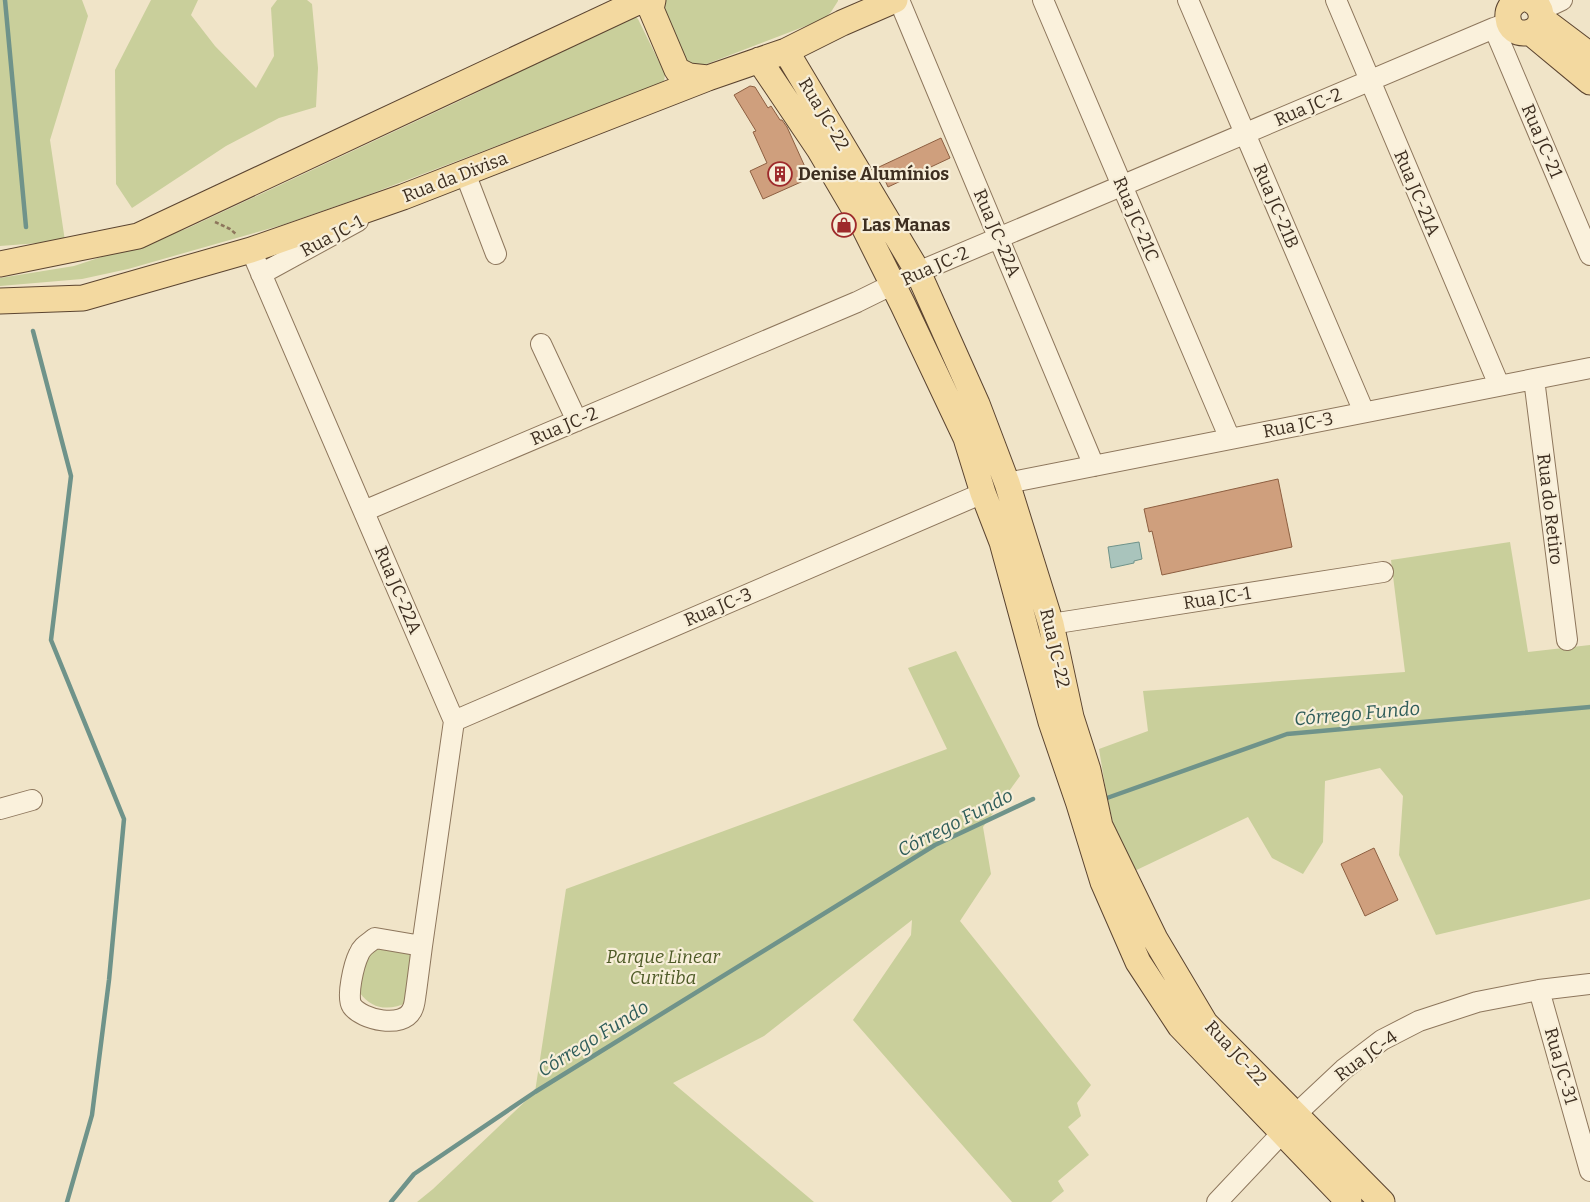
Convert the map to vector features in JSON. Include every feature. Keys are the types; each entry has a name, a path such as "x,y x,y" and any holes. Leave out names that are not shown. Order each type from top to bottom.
{"main road":[{"path":"0,264 138,236 642,0"},
{"path":"653,0 651,9 677,70 689,76 708,78"},
{"name":"Rua da Divisa","path":"0,301 83,298 251,250 403,197 708,78 786,51 844,12 895,0"},
{"path":"1524,12 1590,54"},
{"path":"1524,12 1590,82"},
{"name":"Rua JC-22","path":"786,51 918,272 977,404 1007,483 1051,624 1061,720 1079,804 1103,882 1138,962 1180,1026 1289,1123 1382,1202"},
{"name":"Rua JC-22","path":"759,60 818,149 859,216 966,438 1061,720"},
{"name":"Rua JC-22","path":"1289,1123 1349,1202"}],"street":[{"name":"Rua JC-22A","path":"899,0 1094,466"},
{"name":"Rua JC-21C","path":"1043,0 1230,439"},
{"name":"Rua JC-21B","path":"1188,0 1364,412"},
{"name":"Rua JC-21A","path":"1336,0 1499,386"},
{"name":"Rua JC-2","path":"364,511 857,302 918,272 1370,80 1524,12"},
{"name":"Rua JC-21","path":"1524,12 1590,255"},
{"path":"465,173 496,254"},
{"name":"Rua JC-1","path":"261,274 403,197"},
{"name":"Rua JC-22A","path":"251,250 454,721"},
{"path":"541,344 577,421"},
{"name":"Rua JC-3","path":"1007,483 1590,368"},
{"name":"Rua do Retiro","path":"1534,379 1567,640"},
{"name":"Rua JC-3","path":"454,721 983,493"},
{"name":"Rua JC-1","path":"1051,624 1383,572"},
{"path":"422,946 375,938 364,945 359,953 349,994 351,1004 358,1012 378,1020 393,1022 406,1018 413,1010 454,721"},
{"path":"0,809 32,800"},
{"name":"Rua JC-4","path":"1216,1202 1289,1123 1344,1069 1382,1040 1418,1021 1477,1002 1539,990 1590,984"},
{"name":"Rua JC-31","path":"1539,990 1590,1171"}],"path":[{"path":"191,211 230,229 251,250"}],"green space":[{"path":"0,0 82,0 88,16 50,140 65,241 0,246"},
{"path":"151,0 198,0 191,15 215,46 256,88 274,56 271,8 277,0 307,0 312,4 318,68 316,107 279,118 226,146 132,208 116,184 115,70"},
{"path":"665,0 838,1 824,19 699,67 686,61 662,13"},
{"path":"632,13 638,19 665,74 664,82 365,196 282,225 128,269 82,279 0,286 0,278 74,266 186,229 468,97 575,44"},
{"path":"1510,542 1528,652 1590,645 1590,899 1436,935 1399,855 1403,796 1380,768 1325,781 1323,842 1303,874 1272,858 1248,817 1126,875 1107,798 1099,749 1148,731 1143,691 1405,672 1391,560"},
{"name":"Parque Linear Curitiba","path":"956,651 1020,776 983,827 991,874 960,921 1091,1085 1077,1103 1081,1116 1068,1127 1089,1155 1058,1181 1064,1191 1051,1202 1012,1202 853,1020 911,935 912,920 764,1036 673,1083 814,1202 417,1202 535,1092 566,889 947,749 908,668"},
{"path":"375,946 404,948 414,957 408,1002 388,1008 376,1006 365,999 360,993 366,955"}],"water":[{"path":"1139,542 1142,559 1134,561 1134,563 1111,568 1108,547"}],"building":[{"path":"750,86 755,87 768,108 771,106 787,127 810,178 763,199 750,171 767,163 753,132 756,131 734,95"},
{"path":"941,138 950,158 888,187 879,167"},
{"path":"1278,479 1292,547 1162,575 1152,531 1149,532 1144,509"},
{"path":"1374,848 1398,900 1365,916 1341,864"}],"waterway":[{"path":"5,0 26,227"},
{"path":"33,331 71,476 51,640 124,819 109,980 92,1115 67,1202"},
{"name":"Córrego Fundo","path":"1107,798 1287,734 1590,707"},
{"name":"Córrego Fundo","path":"391,1202 414,1174 535,1092 935,845 1033,799"}],"place":[{"name":"Denise Alumínios","path":"780,174"},
{"name":"Las Manas","path":"844,225"}]}
